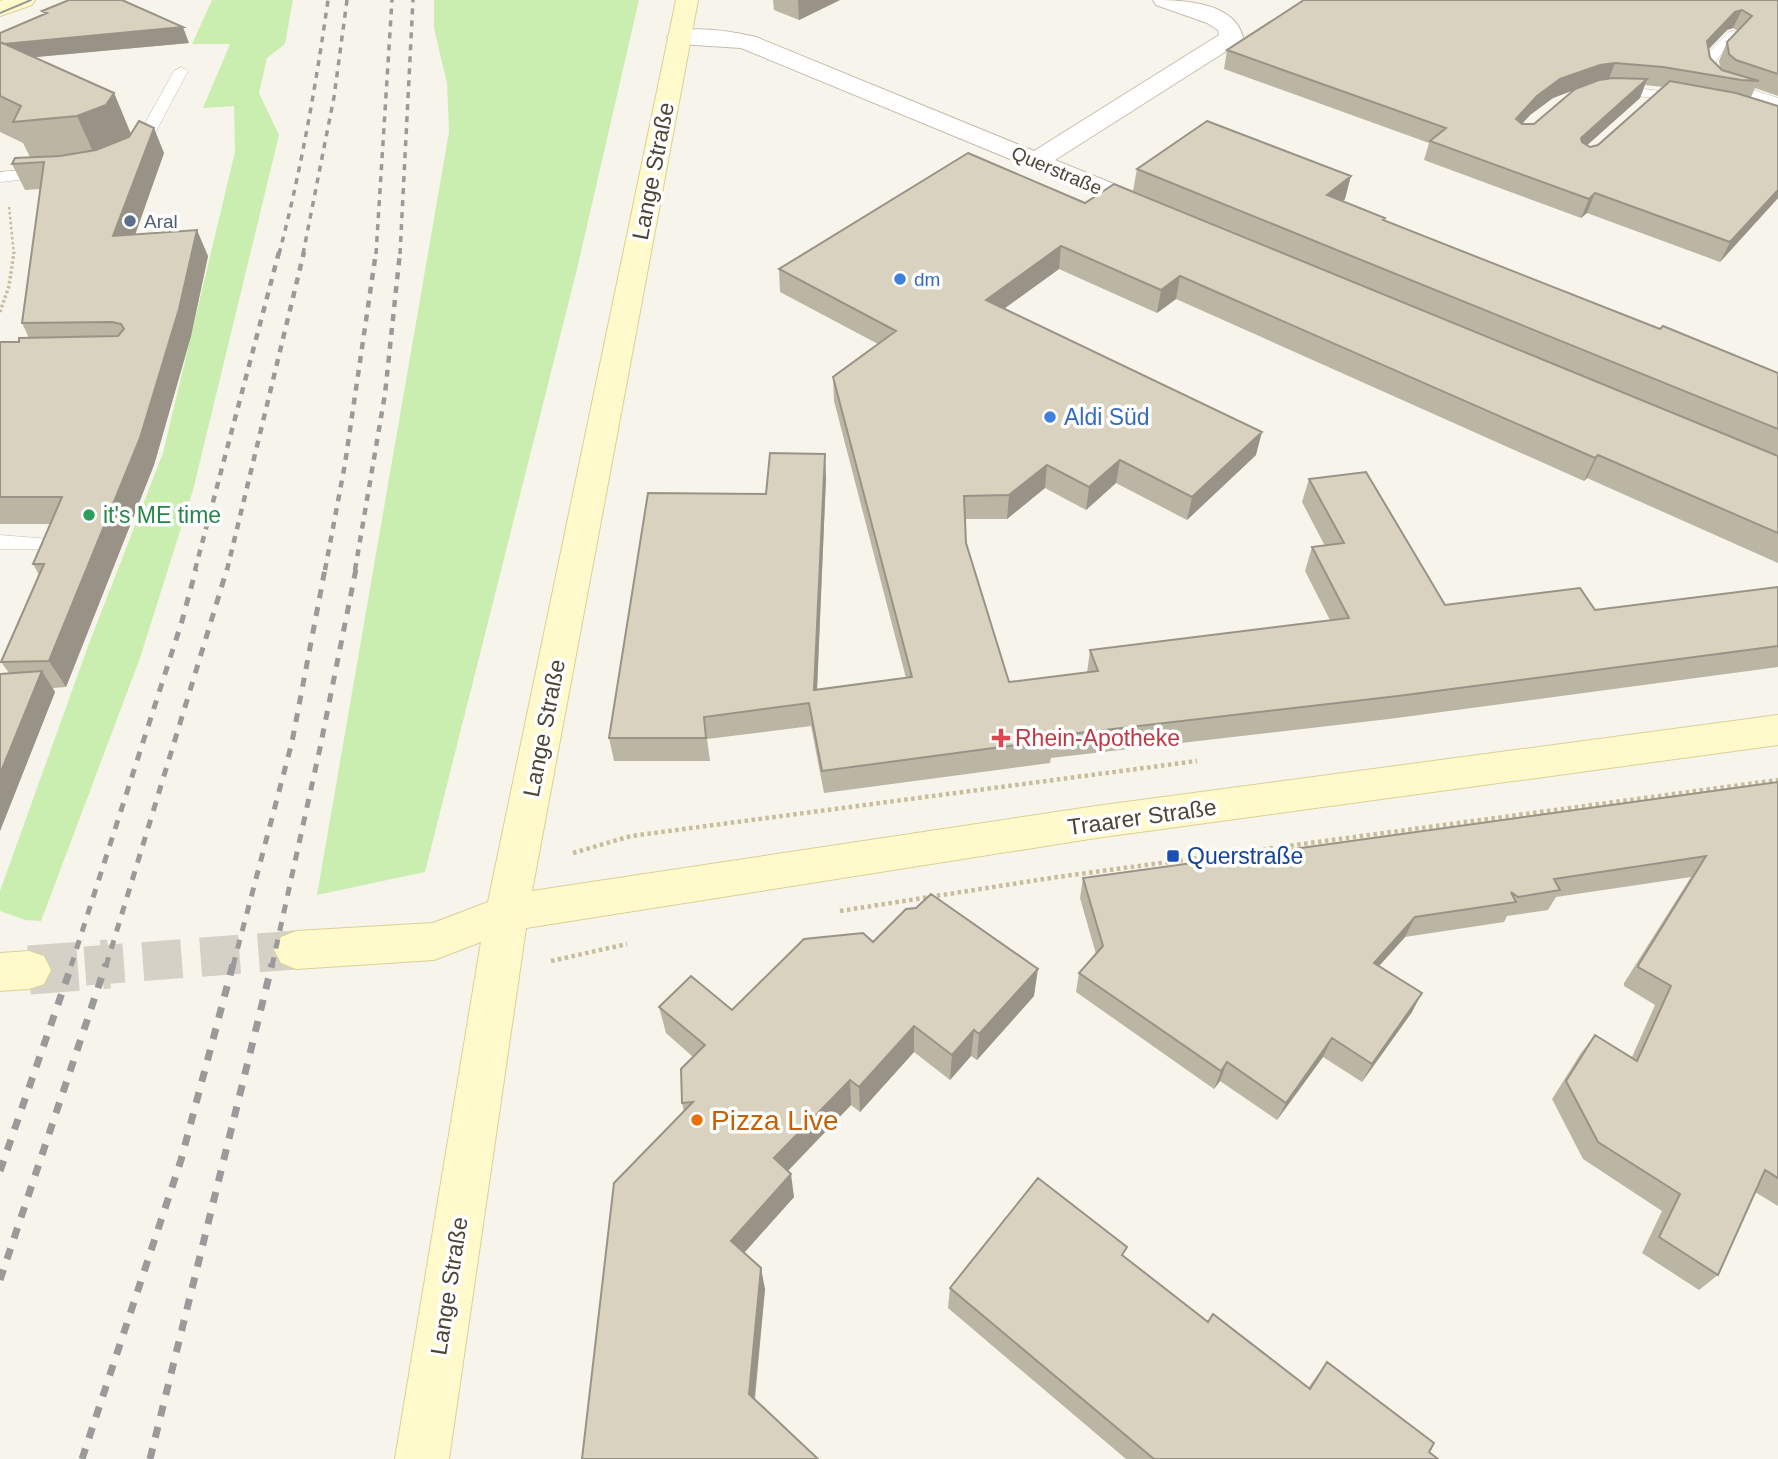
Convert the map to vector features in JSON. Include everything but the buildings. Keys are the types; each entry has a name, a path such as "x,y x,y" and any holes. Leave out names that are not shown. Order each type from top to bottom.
{"main road":[{"path":"0,9 23,0"},
{"name":"Lange Straße","path":"422,1459 507,913 687,0"},
{"name":"Traarer Straße","path":"296,950 434,941 507,913 1096,822 1778,730"}],"street":[{"path":"1036,161 1230,38 1229,27 1215,18 1164,0"},
{"name":"Querstraße","path":"679,37 729,38 748,42 1177,220"},
{"path":"1740,107 1774,109"}],"lane":[{"path":"1734,35 1709,59 1711,75 1774,109"},
{"path":"129,162 181,71"},
{"path":"1600,89 1705,101"},
{"path":"1635,113 1656,94"},
{"path":"0,177 68,172"},
{"path":"0,542 42,544"}],"path":[{"path":"0,312 7,296 15,261 14,230 8,202"},
{"path":"836,911 1057,877 1778,780"},
{"path":"497,973 629,943"}],"green space":[{"path":"212,0 293,0 285,44 267,58 259,93 279,135 193,490 140,658 41,921 25,920 0,911 0,891 87,649 163,453 235,152 234,106 203,108 230,44 192,44"},
{"path":"434,0 639,0 577,269 425,872 317,895 449,132 447,83 434,28"}],"tunnel":[{"path":"85,966 296,950"},
{"path":"29,970 109,964"}],"tram line":[{"path":"0,13 31,0"}],"railway":[{"path":"279,254 307,128 328,0"},
{"path":"303,254 334,97 347,0"},
{"path":"376,254 392,0"},
{"path":"400,254 413,0"},
{"path":"195,570 279,252"},
{"path":"227,570 304,252"},
{"path":"325,570 345,464 376,252"},
{"path":"355,570 385,394 400,252"},
{"path":"71,966 182,621 196,569"},
{"path":"106,966 227,569"},
{"path":"233,966 292,742 325,569"},
{"path":"272,966 356,569"},
{"path":"0,1171 72,964"},
{"path":"0,1280 106,964"},
{"path":"82,1459 181,1160 233,964"},
{"path":"150,1459 272,964"}],"place":[{"name":"Aral","path":"130,221"},
{"name":"dm","path":"900,279"},
{"name":"Aldi Süd","path":"1050,417"},
{"name":"it's ME time","path":"89,515"},
{"name":"Rhein-Apotheke","path":"1001,738"},
{"name":"Querstraße","path":"1173,856"},
{"name":"Pizza Live","path":"697,1120"}]}
